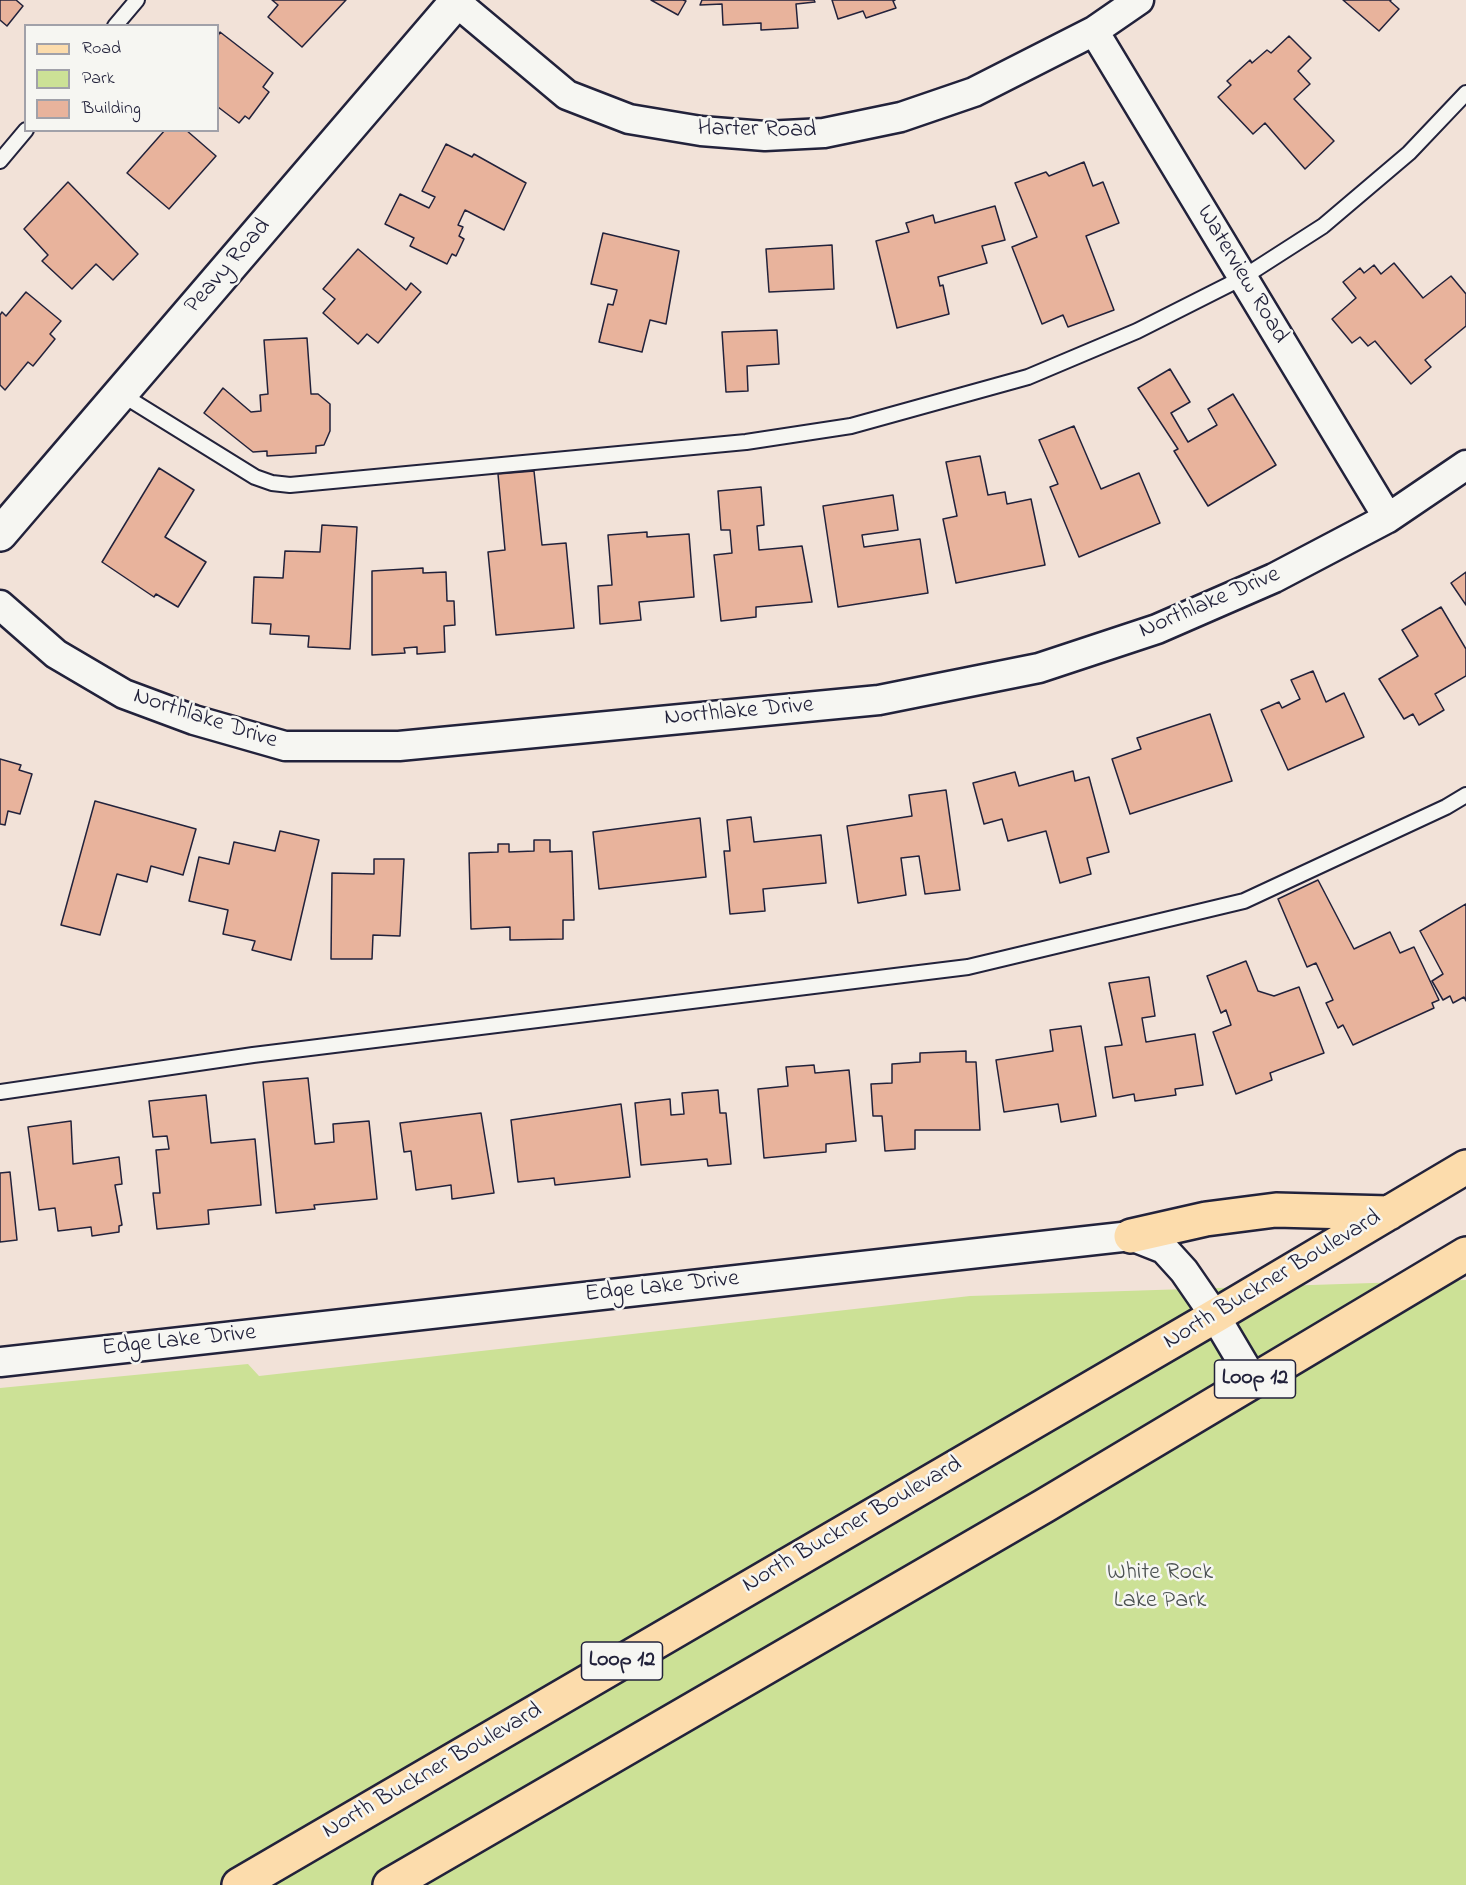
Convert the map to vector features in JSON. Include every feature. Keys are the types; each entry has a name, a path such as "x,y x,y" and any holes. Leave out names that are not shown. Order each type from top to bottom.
{"main road":[{"name":"North Buckner Boulevard","path":"239,1885 1215,1316 1466,1167"},
{"path":"1131,1236 1206,1219 1276,1210 1389,1213"},
{"name":"Loop 12","path":"390,1885 1044,1506 1466,1254"}],"street":[{"name":"Harter Road","path":"457,1 567,95 628,119 701,131 765,136 824,133 901,117 974,92 1094,31 1139,0"},
{"name":"Peavy Road","path":"0,534 457,1"},
{"name":"Waterview Road","path":"1094,31 1388,518"},
{"name":"Northlake Drive","path":"0,605 56,654 124,694 194,720 285,746 399,746 879,700 1039,668 1157,629 1274,578 1388,518 1466,465"},
{"name":"Edge Lake Drive","path":"0,1362 1131,1236 1164,1249 1185,1271 1253,1380"}],"lane":[{"path":"117,24 137,0"},
{"path":"120,394 255,477 272,483 290,485 746,442 851,426 1028,377 1137,331 1242,278 1323,226 1409,153 1466,93"},
{"path":"0,161 24,132"},
{"path":"0,1092 253,1055 968,968 1244,902 1446,807 1466,795"}],"green space":[{"name":"White Rock Lake Park","path":"1466,1280 1466,1885 0,1885 0,1388 248,1364 259,1376 970,1296"}],"building":[{"path":"0,0 16,0 23,6 7,26 0,20"},
{"path":"272,0 346,0 302,47 268,17 278,5"},
{"path":"651,0 683,0 686,1 678,15"},
{"path":"702,0 814,0 815,2 796,4 798,28 761,30 761,23 723,25 722,4 700,5"},
{"path":"832,0 895,0 893,1 896,8 866,18 863,11 838,19"},
{"path":"1343,0 1391,0 1399,9 1379,31"},
{"path":"220,32 273,73 263,87 269,92 249,119 245,116 239,123 219,108"},
{"path":"1289,36 1311,58 1298,71 1310,84 1294,99 1334,141 1305,169 1265,123 1253,134 1218,97 1231,85 1227,81 1250,60 1252,63 1267,50 1271,53"},
{"path":"163,132 188,132 216,156 169,209 127,173"},
{"path":"446,144 472,157 474,154 526,183 504,230 465,210 458,225 463,227 459,236 464,239 456,256 452,254 447,264 410,246 414,238 385,224 400,194 429,208 435,197 422,191"},
{"path":"1084,162 1093,186 1103,182 1119,223 1086,236 1114,310 1068,327 1063,315 1042,324 1012,247 1037,237 1015,183 1046,172 1049,176"},
{"path":"68,182 138,254 113,280 96,264 72,289 42,261 48,255 24,229"},
{"path":"995,206 1005,240 982,246 987,263 938,277 940,286 943,285 949,314 897,328 876,241 909,232 906,223 933,215 935,223"},
{"path":"603,233 679,251 666,324 650,320 642,352 599,342 608,304 613,305 617,290 591,284"},
{"path":"832,245 834,289 769,292 766,249"},
{"path":"358,249 406,290 411,283 421,292 378,343 367,334 358,344 323,313 335,299 323,289"},
{"path":"1394,263 1423,298 1451,276 1466,294 1466,326 1425,360 1431,367 1411,384 1375,341 1368,346 1360,337 1352,343 1332,319 1356,298 1343,282 1360,268 1364,273 1374,265 1381,274"},
{"path":"26,292 61,321 50,334 55,339 33,366 28,362 5,390 0,385 0,315 2,312 6,316"},
{"path":"777,330 779,364 747,366 748,391 726,392 722,332"},
{"path":"307,338 311,394 318,394 330,404 330,431 324,445 316,446 316,453 267,456 267,451 253,452 204,413 223,388 251,412 261,411 260,395 268,394 264,340"},
{"path":"1170,369 1190,402 1171,413 1188,442 1217,425 1208,409 1233,394 1276,465 1208,506 1174,451 1178,449 1138,388"},
{"path":"1074,426 1101,489 1139,473 1160,523 1079,557 1050,487 1058,484 1039,440"},
{"path":"980,456 988,495 1005,492 1007,504 1031,499 1045,565 956,583 943,519 957,516 946,462"},
{"path":"159,468 194,490 165,537 206,562 178,607 156,594 154,597 102,562"},
{"path":"534,471 542,545 566,543 574,628 496,635 488,552 505,550 498,474"},
{"path":"761,487 764,525 757,526 759,550 802,546 812,602 756,607 756,617 721,621 714,555 732,553 730,530 721,530 718,491"},
{"path":"893,495 898,530 862,535 864,547 920,539 928,593 838,607 823,506"},
{"path":"322,525 357,527 350,649 308,647 309,636 270,634 271,624 252,623 254,577 283,578 285,551 320,552"},
{"path":"647,532 647,537 689,534 694,597 639,602 641,620 600,624 598,586 612,585 608,535"},
{"path":"423,568 423,573 446,572 447,601 454,601 455,625 444,626 445,652 417,654 417,647 404,648 405,653 372,655 372,571"},
{"path":"1466,572 1466,605 1451,583"},
{"path":"1441,607 1466,649 1466,676 1435,694 1444,710 1419,725 1413,714 1404,719 1379,679 1418,656 1402,630"},
{"path":"1313,671 1326,702 1344,693 1364,737 1288,770 1261,710 1279,702 1282,708 1300,699 1291,680"},
{"path":"1210,714 1232,781 1130,814 1112,759 1141,749 1137,738"},
{"path":"0,759 21,765 19,770 32,774 20,814 8,811 5,825 0,824"},
{"path":"1073,771 1075,781 1089,777 1109,852 1087,858 1091,874 1060,883 1046,831 1008,841 1002,819 984,824 973,783 1015,772 1019,786"},
{"path":"946,790 960,890 925,894 919,856 901,858 906,895 858,903 847,826 912,816 909,795"},
{"path":"95,801 196,829 183,875 151,866 147,882 117,874 100,935 61,925"},
{"path":"751,817 754,842 821,835 826,883 763,889 765,911 730,914 724,851 730,851 727,820"},
{"path":"700,818 706,877 599,889 593,832"},
{"path":"280,831 319,840 291,960 252,950 255,941 223,934 228,910 189,901 199,857 229,864 234,842 275,851"},
{"path":"534,840 550,840 550,852 572,851 574,920 563,920 563,939 510,940 510,927 471,929 469,853 498,852 498,844 509,844 509,852 534,851"},
{"path":"374,859 404,859 400,936 373,935 372,959 331,959 332,873 374,874"},
{"path":"1318,880 1354,949 1390,932 1400,953 1414,947 1439,1000 1432,1003 1434,1008 1353,1045 1343,1025 1338,1028 1326,1003 1333,1000 1316,963 1307,967 1278,899"},
{"path":"1466,904 1466,1001 1464,997 1453,1003 1450,996 1443,1000 1432,981 1443,974 1420,931"},
{"path":"1246,961 1258,991 1274,996 1299,987 1324,1053 1270,1073 1272,1080 1236,1094 1213,1032 1231,1025 1226,1010 1221,1013 1207,976"},
{"path":"1149,977 1155,1016 1142,1018 1146,1042 1195,1034 1203,1085 1175,1089 1176,1095 1135,1101 1134,1094 1113,1098 1105,1047 1122,1045 1109,983"},
{"path":"1081,1026 1096,1116 1061,1122 1058,1104 1004,1112 996,1060 1053,1051 1050,1030"},
{"path":"966,1051 966,1062 976,1062 980,1130 915,1130 915,1149 885,1151 882,1116 873,1116 871,1084 892,1083 892,1064 920,1062 920,1053"},
{"path":"814,1065 815,1073 849,1070 856,1141 826,1144 826,1152 764,1158 758,1089 788,1086 786,1067"},
{"path":"308,1078 315,1144 334,1142 333,1124 369,1121 377,1199 314,1205 315,1209 276,1213 263,1082"},
{"path":"718,1090 720,1113 726,1113 731,1164 708,1166 707,1159 641,1165 635,1103 670,1099 671,1115 684,1114 682,1093"},
{"path":"206,1095 211,1143 255,1139 261,1205 208,1210 209,1224 157,1229 153,1193 160,1193 156,1150 169,1149 167,1136 153,1137 149,1101"},
{"path":"621,1104 630,1177 555,1185 554,1178 518,1182 511,1120"},
{"path":"481,1113 494,1193 452,1199 451,1185 416,1190 411,1151 404,1152 400,1123"},
{"path":"71,1121 73,1164 119,1157 122,1184 115,1185 122,1225 119,1226 119,1232 92,1236 91,1227 58,1231 55,1208 39,1210 28,1127"},
{"path":"10,1172 17,1240 0,1242 0,1173"}]}
